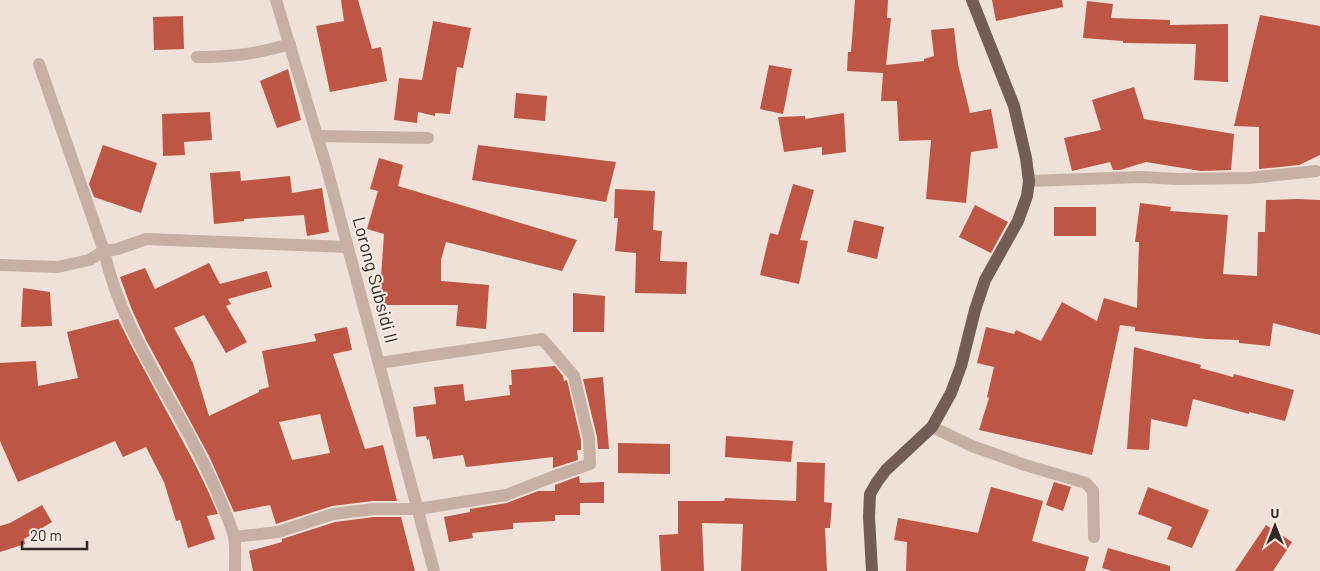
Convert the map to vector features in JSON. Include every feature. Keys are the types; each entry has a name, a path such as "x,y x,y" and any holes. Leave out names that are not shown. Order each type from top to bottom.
{"main road":[{"path":"872,571 869,517 870,494 886,470 932,427 951,393 961,366 975,310 985,280 1018,221 1027,196 1029,181 1014,106 972,0"}],"street":[{"name":"Lorong Subsidi II","path":"276,0 326,165 434,571"},
{"path":"197,57 246,55 290,44"},
{"path":"39,64 104,251 110,277 131,327 208,470 234,537 235,571"},
{"path":"317,136 428,138"},
{"path":"1029,181 1141,177 1177,179 1249,178 1316,171"},
{"path":"0,265 58,267 89,260 104,251 124,248 146,238 347,247"},
{"path":"234,537 278,532 334,514 374,509 418,509 506,495 590,464 588,440 574,376 542,339 379,363"},
{"path":"932,427 972,446 1025,465 1086,483 1093,491 1094,538"}],"building":[{"path":"341,0 358,0 372,49 381,47 387,81 330,92 316,26 344,21"},
{"path":"855,0 888,0 887,18 891,18 886,65 924,61 924,59 934,56 931,30 954,28 958,64 970,113 991,109 998,148 971,152 966,203 926,199 931,140 899,141 897,101 881,101 883,73 847,71 848,52 851,52"},
{"path":"992,0 1062,0 1063,7 996,21"},
{"path":"1087,1 1113,4 1111,18 1170,20 1170,25 1228,24 1228,82 1194,80 1196,44 1123,43 1123,41 1083,38"},
{"path":"1260,15 1320,26 1320,155 1299,165 1259,169 1259,127 1234,126"},
{"path":"183,16 184,49 154,50 153,17"},
{"path":"433,21 471,28 463,68 457,67 450,114 435,113 435,116 418,112 417,123 394,120 399,78 422,80"},
{"path":"769,65 792,69 783,114 760,109"},
{"path":"288,69 301,120 277,128 260,81"},
{"path":"1134,87 1144,119 1234,134 1231,170 1201,171 1146,162 1120,170 1113,170 1110,162 1072,171 1064,138 1101,130 1092,100"},
{"path":"516,93 547,96 545,121 514,118"},
{"path":"210,112 212,140 184,142 185,155 163,156 162,114"},
{"path":"844,113 846,152 822,155 822,147 784,152 778,117 805,116 805,119"},
{"path":"103,145 157,163 141,213 94,197 89,184"},
{"path":"478,145 616,162 606,202 472,180"},
{"path":"379,158 403,165 398,186 577,240 562,271 446,242 441,260 441,281 489,285 486,329 456,326 458,305 379,305 384,234 367,229 378,191 370,189"},
{"path":"240,171 241,181 290,176 292,193 322,188 329,232 307,236 304,215 244,219 244,221 214,224 210,173"},
{"path":"793,184 814,190 800,240 808,241 799,284 760,275 770,233 778,235"},
{"path":"615,189 655,191 653,230 662,231 660,261 687,262 686,294 635,293 636,253 615,251 618,218 614,218"},
{"path":"1266,200 1320,200 1320,335 1273,323 1270,346 1239,343 1239,340 1206,339 1135,331 1135,327 1120,325 1092,455 979,430 989,398 987,397 994,367 977,363 986,327 1014,334 1016,330 1041,341 1062,302 1097,321 1104,298 1137,308 1139,242 1135,242 1140,203 1171,207 1170,211 1228,215 1223,274 1257,276 1258,232 1265,232"},
{"path":"975,205 1008,222 991,253 959,237"},
{"path":"1054,207 1096,207 1096,236 1054,236"},
{"path":"854,220 884,227 877,259 847,252"},
{"path":"209,263 220,284 267,271 272,287 228,299 231,304 226,306 247,342 226,353 204,315 174,328 193,363 209,416 259,392 259,390 269,387 262,351 316,341 314,334 347,327 352,350 333,354 365,449 383,445 397,501 373,501 332,506 276,524 270,505 234,512 209,456 146,340 120,277 145,268 155,289","holes":["320,414 330,453 292,460 279,422"]},
{"path":"23,288 50,292 52,326 21,327"},
{"path":"573,293 605,296 604,332 573,332"},
{"path":"118,319 209,493 218,514 207,516 215,539 188,548 180,520 176,521 164,482 146,447 123,457 115,441 18,482 0,441 0,363 36,361 38,386 78,378 67,332"},
{"path":"1134,347 1201,365 1200,368 1233,377 1234,374 1294,390 1285,421 1249,412 1249,414 1193,399 1187,427 1151,419 1149,450 1127,449"},
{"path":"555,366 563,376 564,381 567,380 581,440 581,450 577,450 578,460 553,468 553,457 466,467 463,455 433,459 429,439 427,440 426,436 416,437 413,407 436,404 434,387 463,384 465,401 510,395 509,385 512,385 511,370"},
{"path":"603,377 609,449 598,449 597,437 583,379"},
{"path":"726,436 793,441 791,462 725,457"},
{"path":"618,443 670,444 670,474 618,473"},
{"path":"797,462 825,463 824,502 832,503 830,528 825,528 827,571 741,571 743,524 702,523 704,571 661,571 659,535 678,534 678,501 724,501 725,498 796,501"},
{"path":"579,476 580,483 604,482 604,503 580,503 580,515 555,515 555,521 513,523 513,529 472,533 473,538 449,542 444,517 470,512 470,509 507,503 538,491 555,491 555,485"},
{"path":"1054,482 1071,487 1063,511 1046,505"},
{"path":"991,487 1043,501 1032,541 1089,557 1085,571 906,571 907,542 894,540 898,518 978,533"},
{"path":"1148,487 1209,510 1192,548 1167,539 1172,527 1138,514"},
{"path":"42,505 52,522 24,539 25,544 0,552 0,526 10,523"},
{"path":"374,517 401,517 415,571 253,571 249,551 282,542 282,539 335,522"},
{"path":"1266,525 1292,542 1273,571 1235,571"},
{"path":"1108,548 1170,566 1170,571 1112,571 1102,568"}]}
